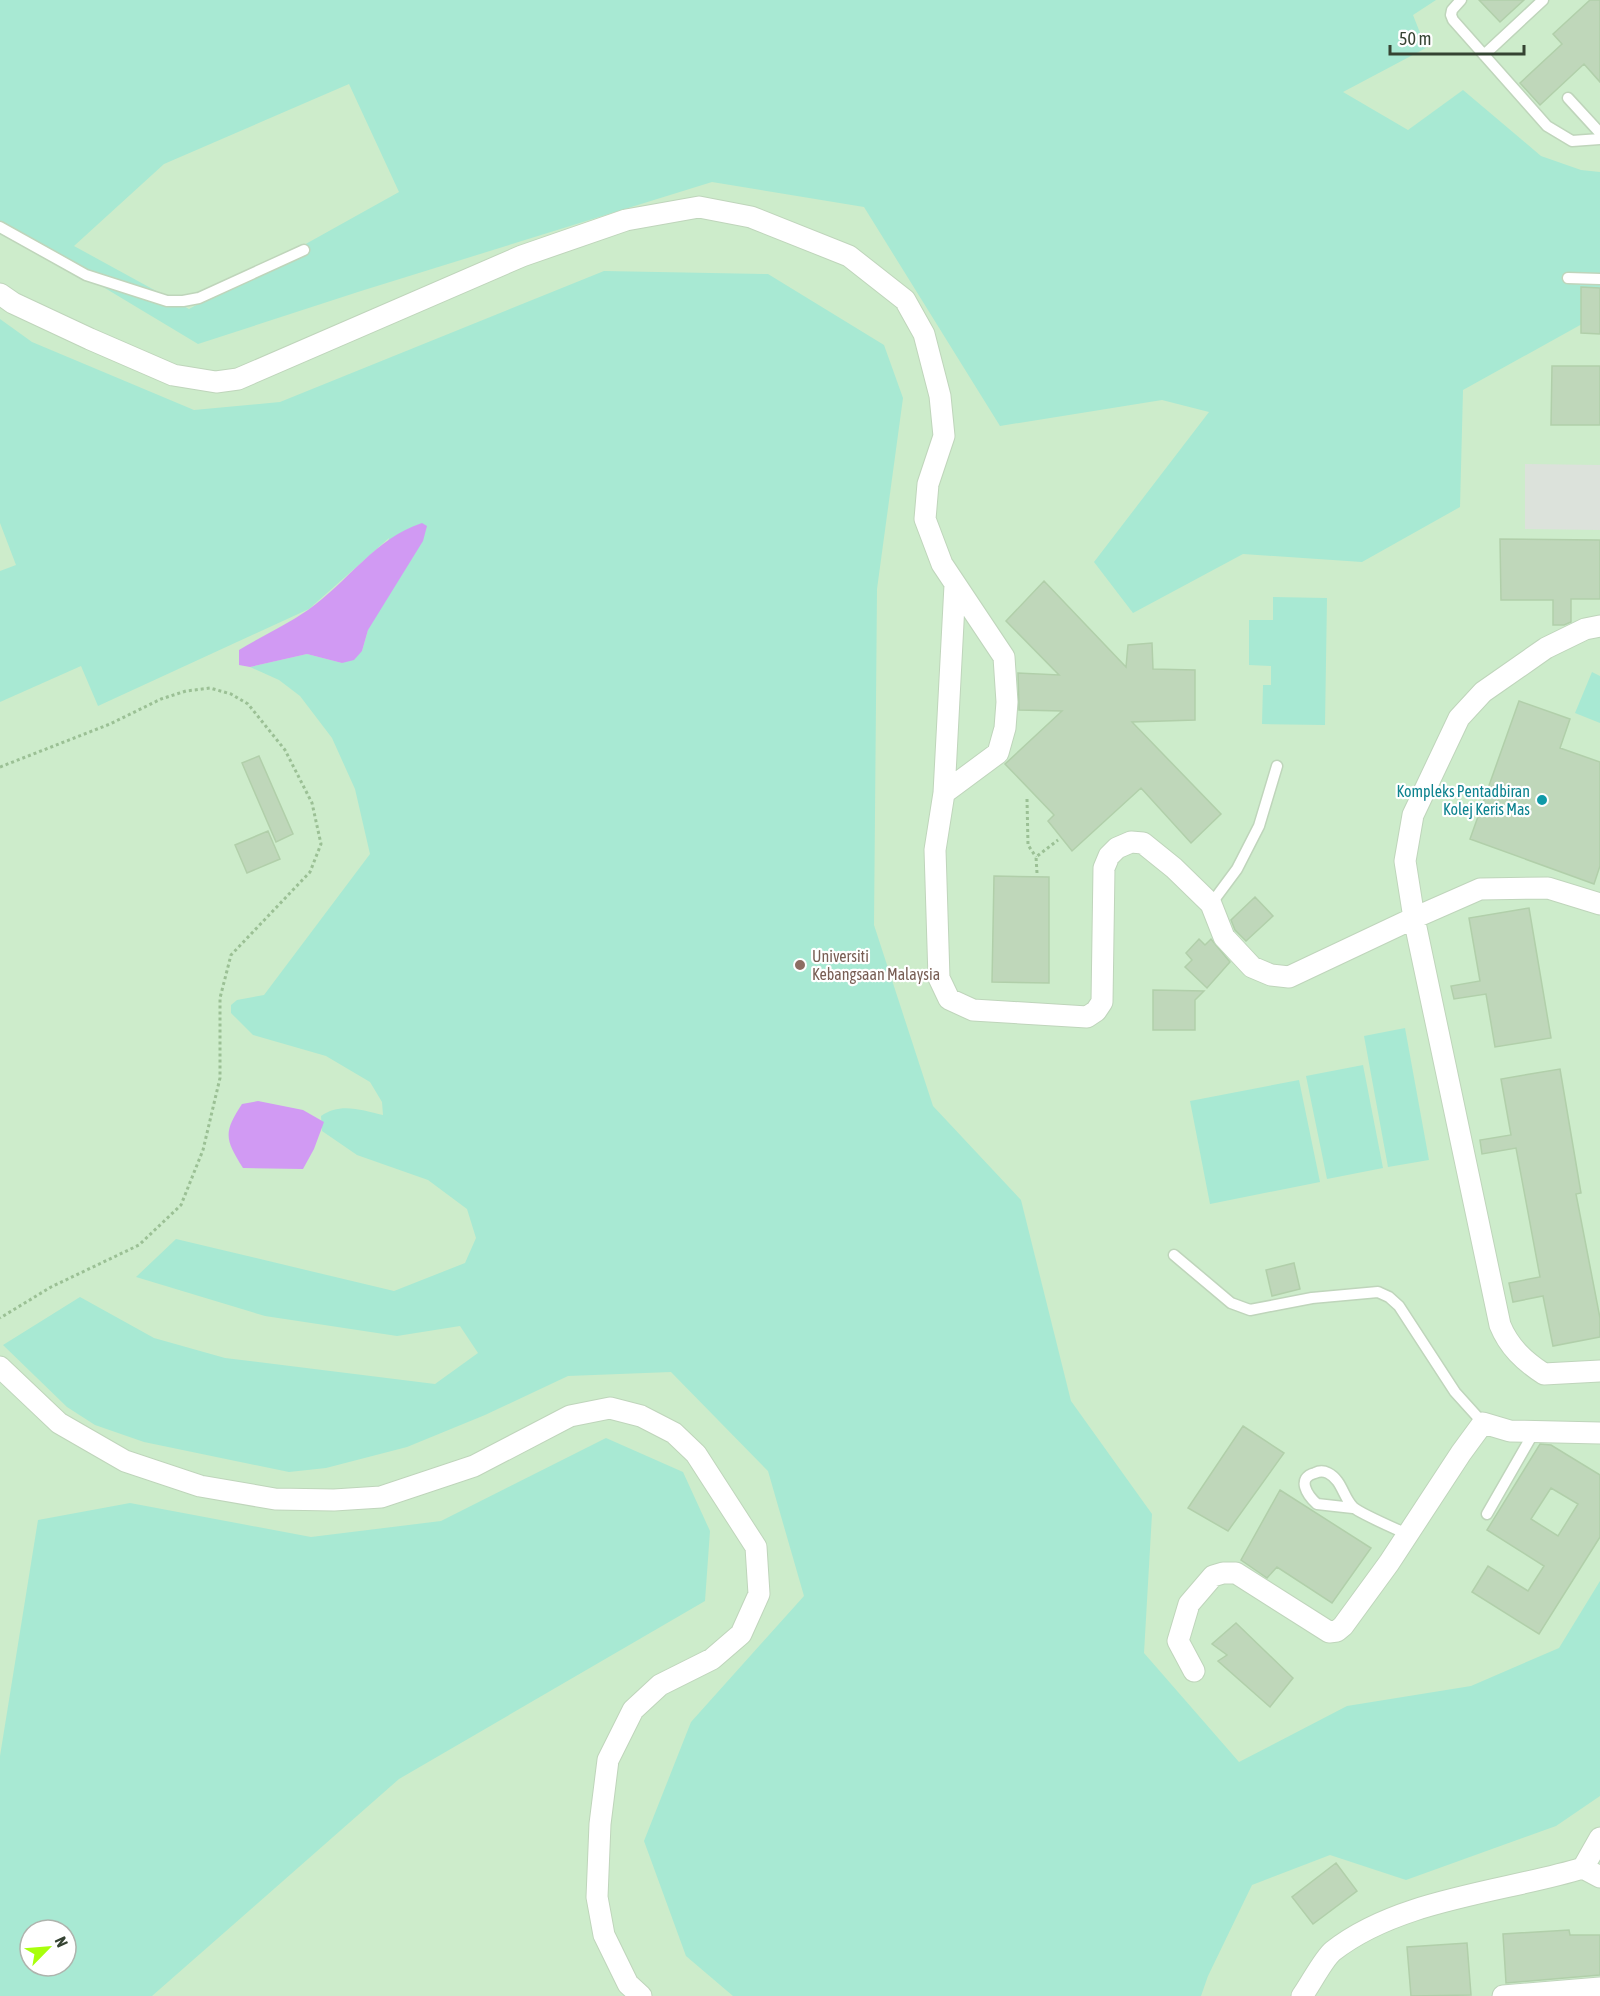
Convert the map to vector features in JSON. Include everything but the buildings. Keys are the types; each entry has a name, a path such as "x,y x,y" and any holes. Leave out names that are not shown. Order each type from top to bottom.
{"street":[{"path":"0,294 13,303 173,375 216,382 238,379 522,256 626,220 699,207 751,217 849,256 905,300 924,334 940,396 944,436 928,484 925,519 942,564 1004,657 1007,702 1005,728 998,753 944,793"},
{"path":"955,585 944,793 935,850 939,978 949,999 973,1010 1087,1017 1096,1011 1102,1002 1104,868 1108,855 1131,842 1143,843 1174,868 1211,904 1224,937 1252,967 1270,975 1289,977 1480,889 1548,888 1600,904"},
{"path":"1600,626 1585,628 1546,648 1483,692 1459,718 1413,815 1405,861 1414,918 1500,1325 1506,1340 1517,1353 1544,1374 1600,1371"},
{"path":"0,1367 59,1423 125,1461 200,1486 275,1499 334,1500 381,1497 474,1466 570,1416 610,1408 641,1416 674,1433 696,1454 756,1546 759,1594 741,1634 712,1659 660,1685 633,1710 608,1760 600,1824 597,1898 604,1935 628,1984 641,1996"},
{"path":"1194,1671 1178,1641 1189,1604 1214,1576 1236,1573 1329,1632 1337,1631 1389,1563 1483,1424 1510,1431 1600,1433"},
{"path":"1302,1996 1331,1952 1379,1923 1444,1902 1552,1877 1592,1873 1597,1841 1600,1838"},
{"path":"1503,1996 1600,1988"}],"lane":[{"path":"1461,0 1452,10 1451,15 1546,126 1572,141 1600,139"},
{"path":"1484,55 1543,0"},
{"path":"1568,98 1600,133"},
{"path":"0,227 86,275 166,301 183,301 199,297 304,250"},
{"path":"1568,278 1600,279"},
{"path":"1211,904 1238,869 1259,826 1277,766"},
{"path":"1174,1255 1232,1303 1250,1310 1312,1298 1378,1292 1389,1297 1399,1306 1455,1392 1483,1424"},
{"path":"1487,1514 1534,1431"},
{"path":"1353,1508 1336,1479 1328,1473 1319,1471 1309,1474 1305,1479 1306,1492 1317,1504 1353,1508 1407,1534"}],"path":[{"path":"0,766 110,724 161,699 186,691 210,688 231,694 248,704 285,750 312,803 321,844 310,872 231,955 220,998 220,1077 203,1150 181,1205 139,1245 51,1287 0,1318"},
{"path":"1027,799 1028,845 1036,857 1037,873"},
{"path":"1036,857 1058,840"}],"shaded area":[{"name":"Universiti Kebangsaan Malaysia","path":"0,0 1600,0 1600,1996 0,1996"},
{"path":"0,0 1436,0 1413,15 1426,48 1343,92 1408,130 1463,90 1541,156 1581,170 1600,172 1600,314 1463,390 1460,507 1362,562 1243,554 1133,613 1094,562 1209,412 1162,400 1000,426 864,207 712,182 198,344 0,225","holes":["349,84 399,192 189,309 74,246 164,164"]},
{"path":"604,271 768,274 884,345 903,398 877,589 874,925 933,1106 1021,1200 1071,1401 1152,1514 1144,1653 1239,1762 1347,1706 1471,1686 1559,1648 1600,1581 1600,1796 1556,1826 1406,1880 1330,1855 1252,1885 1208,1976 1201,1996 733,1996 686,1956 644,1841 691,1722 804,1596 768,1471 671,1372 568,1376 485,1415 407,1447 326,1468 289,1472 144,1442 95,1425 67,1407 3,1345 80,1297 154,1338 225,1358 435,1384 478,1353 460,1326 397,1336 265,1316 136,1277 176,1239 394,1291 465,1263 476,1238 467,1209 428,1180 357,1155 322,1131 321,1116 336,1109 351,1108 383,1115 382,1102 370,1082 326,1056 253,1035 231,1013 231,1005 237,1000 264,995 370,854 355,789 332,738 300,696 279,680 250,667 307,654 342,663 362,651 389,538 309,609 98,706 81,666 0,702 0,571 16,565 0,523 0,319 32,342 194,410 280,402"},
{"path":"1525,464 1600,465 1600,530 1525,529"},
{"path":"422,523 427,526 423,541 368,630 362,651 354,660 342,663 307,654 250,667 239,665 239,650 308,610 390,539"},
{"path":"1273,597 1327,598 1325,725 1262,724 1263,685 1271,685 1271,666 1249,665 1249,620 1273,620"},
{"path":"1592,672 1600,676 1600,723 1575,713"},
{"path":"1405,1028 1429,1160 1388,1167 1364,1036"},
{"path":"1363,1065 1383,1168 1327,1179 1306,1076"},
{"path":"1299,1080 1320,1182 1210,1204 1190,1101"},
{"path":"258,1101 303,1110 324,1122 314,1149 303,1169 243,1168 230,1143 229,1129 242,1104"},
{"path":"606,1438 683,1472 710,1531 705,1601 399,1779 152,1996 0,1996 0,1756 38,1520 130,1503 311,1537 441,1521"}],"place":[{"name":"Kompleks Pentadbiran Kolej Keris Mas","path":"1542,800"},
{"name":"Universiti Kebangsaan Malaysia","path":"800,965"}]}
